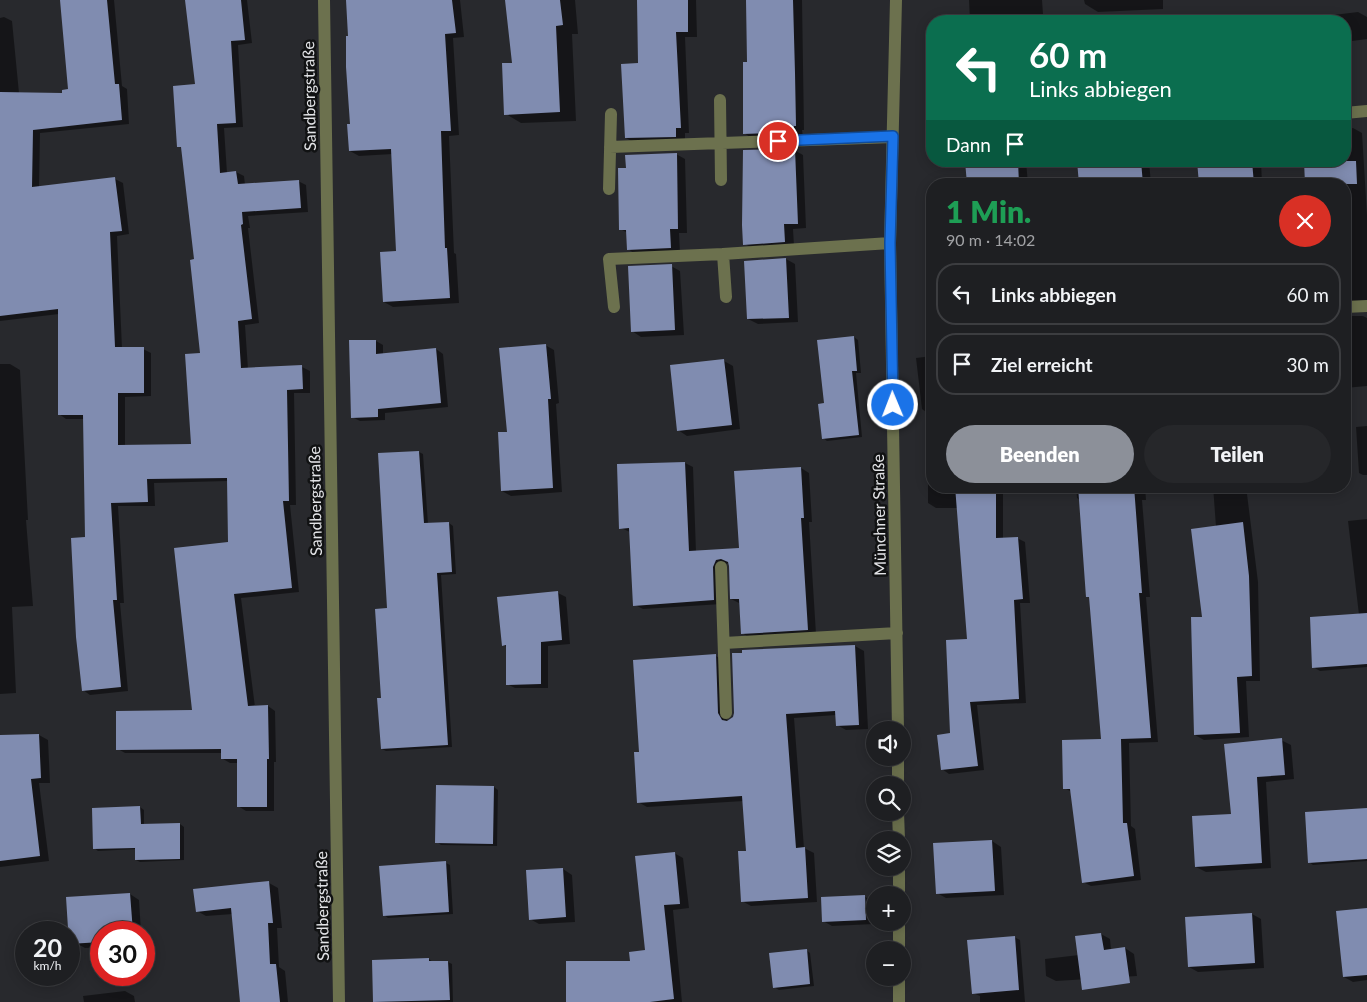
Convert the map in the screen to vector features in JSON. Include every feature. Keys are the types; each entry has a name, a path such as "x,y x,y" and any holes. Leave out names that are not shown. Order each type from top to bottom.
{"street":[{"name":"Sandbergstraße","path":"324,0 339,1002"},
{"name":"Münchner Straße","path":"896,0 890,243 898,721"},
{"path":"720,100 721,180"},
{"path":"1351,112 1367,111"},
{"path":"609,189 611,114"},
{"path":"610,147 893,136"},
{"path":"614,307 610,259 890,243"},
{"path":"723,254 726,297"},
{"path":"1351,307 1367,306"},
{"path":"721,567 726,713"},
{"path":"724,643 897,633"},
{"path":"899,986 900,1002"}],"building":[{"path":"60,0 107,0 115,84 119,84 122,120 33,130 32,187 115,177 122,231 110,232 115,347 144,347 144,393 118,393 118,445 191,444 185,354 200,353 190,260 194,259 181,147 177,147 173,86 195,84 185,0 241,0 245,40 231,41 236,123 217,124 220,173 236,171 238,184 299,180 301,208 242,212 243,224 241,225 252,319 238,321 241,368 302,365 303,389 287,390 289,501 283,501 292,588 234,594 248,706 268,705 269,759 267,759 267,807 237,807 237,759 221,759 221,749 116,750 116,711 192,710 174,548 228,542 227,478 147,479 148,502 111,503 117,600 113,600 121,687 82,691 76,637 71,538 85,537 83,415 58,415 58,309 0,316 0,92 62,93 62,90 68,89"},
{"path":"346,0 452,0 456,33 445,34 451,131 441,131 445,248 447,248 450,298 383,302 380,252 396,251 391,149 349,151 347,124 350,124 346,67 346,36 348,36"},
{"path":"505,0 560,0 563,25 556,26 560,112 504,115 502,63 512,63"},
{"path":"637,0 688,0 688,32 676,32 681,128 676,128 676,137 625,138 621,64 638,63"},
{"path":"746,0 793,0 796,126 794,126 794,132 743,134 743,62 747,62"},
{"path":"795,149 798,224 784,224 785,242 743,245 743,150"},
{"path":"677,153 678,229 670,229 671,248 627,250 626,230 619,230 618,168 626,168 625,155"},
{"path":"1351,161 1356,161 1357,184 1351,184 1351,178 1305,178 1304,167 1351,167"},
{"path":"966,167 1018,167 1019,178 966,178"},
{"path":"1078,167 1142,167 1142,178 1078,178"},
{"path":"1198,167 1253,167 1253,178 1198,178"},
{"path":"786,258 789,318 747,319 744,261"},
{"path":"672,264 675,330 631,332 628,266"},
{"path":"854,336 857,371 852,371 859,435 822,439 818,404 824,403 817,340"},
{"path":"349,340 376,340 376,354 436,348 441,403 378,409 378,417 351,418"},
{"path":"546,344 551,399 548,399 553,488 501,491 498,432 507,432 499,348"},
{"path":"724,359 732,425 677,431 670,365"},
{"path":"419,451 424,523 449,522 452,572 437,573 448,745 381,749 377,698 381,698 375,609 387,608 378,453"},
{"path":"685,462 689,551 739,548 734,471 801,467 804,518 801,518 808,630 741,634 739,599 730,599 729,566 728,562 721,559 716,560 713,567 714,600 633,606 629,528 619,529 617,464"},
{"path":"956,493 996,493 996,538 1018,537 1023,599 1014,600 1019,699 970,702 978,766 941,770 937,735 950,733 946,640 967,639"},
{"path":"1079,493 1135,493 1142,593 1139,593 1151,738 1121,739 1123,823 1127,823 1134,876 1082,883 1070,789 1063,789 1062,740 1101,739 1089,597 1086,597"},
{"path":"1243,522 1249,576 1252,676 1237,677 1240,733 1194,735 1191,617 1202,617 1191,529"},
{"path":"558,591 562,640 541,642 541,684 506,685 506,645 502,646 497,597"},
{"path":"1367,613 1367,664 1312,668 1310,617"},
{"path":"855,645 859,725 836,726 835,711 786,714 796,848 805,847 808,898 741,902 738,851 746,851 742,796 637,803 634,752 639,752 633,660 716,654 718,713 722,720 727,721 733,717 734,713 732,653 742,653 742,650"},
{"path":"39,734 41,778 31,779 40,856 0,861 0,735"},
{"path":"1282,738 1285,775 1257,777 1262,863 1195,867 1192,816 1231,814 1224,744"},
{"path":"436,785 494,786 493,844 435,843"},
{"path":"140,806 141,824 180,823 180,859 135,860 135,848 93,849 92,808"},
{"path":"1367,808 1367,859 1308,863 1305,812"},
{"path":"992,840 995,891 936,894 933,843"},
{"path":"675,852 680,904 664,905 674,999 650,1002 566,1002 566,961 630,961 629,952 645,950 635,856"},
{"path":"446,861 449,912 383,916 379,866"},
{"path":"563,868 566,917 529,920 526,870"},
{"path":"269,881 273,923 268,923 270,964 276,964 280,1002 240,1002 231,908 196,912 193,889"},
{"path":"130,893 132,921 90,921 90,943 80,943 80,921 68,921 66,897"},
{"path":"865,895 866,920 822,922 821,897"},
{"path":"1367,908 1367,975 1343,977 1336,911"},
{"path":"1252,913 1255,963 1188,967 1185,917"},
{"path":"1101,933 1104,950 1125,947 1130,983 1082,990 1075,936"},
{"path":"1015,936 1019,990 972,994 967,940"},
{"path":"807,949 810,984 773,988 769,953"},
{"path":"429,958 429,961 448,961 450,1000 373,1002 372,960"}],"route":[{"path":"778,141 893,136 890,243 893,405"}]}
